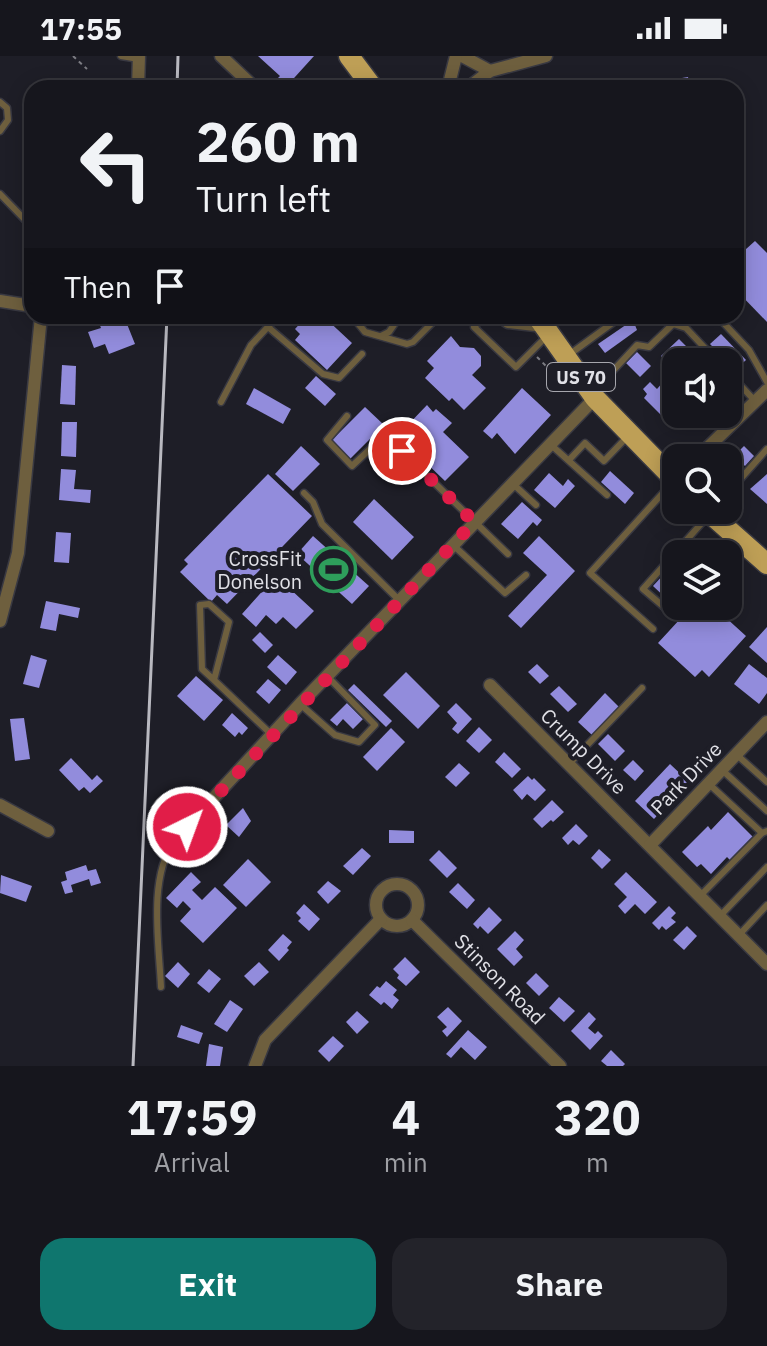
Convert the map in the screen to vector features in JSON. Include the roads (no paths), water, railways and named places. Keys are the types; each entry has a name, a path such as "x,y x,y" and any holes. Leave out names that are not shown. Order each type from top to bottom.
{"main road":[{"path":"349,56 367,80"},
{"name":"US 70","path":"545,324 594,395 662,466"},
{"path":"742,552 767,564"}],"street":[{"path":"221,56 246,80"},
{"path":"451,80 459,56 490,71"},
{"path":"478,80 490,71 546,56"},
{"path":"138,80 139,58"},
{"path":"0,301 24,305"},
{"path":"0,621 18,553 40,324"},
{"path":"711,444 767,390"},
{"path":"174,841 594,395"},
{"name":"Crump Drive","path":"490,685 650,845"},
{"name":"Park Drive","path":"765,958 650,845 767,722"},
{"path":"0,805 48,831"},
{"path":"394,884 407,886 417,896 418,910 412,920 398,926 381,919 376,910 382,890 394,884"},
{"path":"255,1066 265,1040 381,919"},
{"name":"Stinson Road","path":"412,920 560,1066"}],"lane":[{"path":"121,56 139,58"},
{"path":"0,102 7,108 8,120 0,131"},
{"path":"0,194 24,219"},
{"path":"221,402 251,345 271,324"},
{"path":"358,324 365,332 407,344 430,324"},
{"path":"381,336 394,324"},
{"path":"477,324 474,327 516,367 531,352 545,324"},
{"path":"566,356 611,324"},
{"path":"594,395 637,345 649,347 673,324 686,328 705,348"},
{"path":"725,324 749,350 767,382"},
{"path":"268,327 323,374 339,378 362,354"},
{"path":"742,387 755,401"},
{"path":"347,416 327,440 352,466 385,435 508,554"},
{"path":"569,460 585,443 604,461 630,434"},
{"path":"550,444 607,495"},
{"path":"742,477 767,449"},
{"path":"512,483 536,505"},
{"path":"304,493 313,502 322,524 400,601"},
{"path":"653,629 590,573 662,495"},
{"path":"685,540 699,524"},
{"path":"453,545 505,593 526,575"},
{"path":"662,567 643,589 662,605"},
{"path":"214,680 229,622 209,604 200,605 202,669 272,735"},
{"path":"300,704 335,735 359,742 375,725 328,677"},
{"path":"569,764 642,688"},
{"path":"737,754 767,782"},
{"path":"722,770 767,811"},
{"path":"700,896 764,832 709,783"},
{"path":"161,987 158,886 164,856 174,841"},
{"path":"720,916 767,867"},
{"path":"739,935 767,905"}],"railway":[{"path":"177,80 178,56"},
{"path":"133,1066 167,324"}],"place":[{"name":"CrossFit Donelson","path":"333,570"}]}
